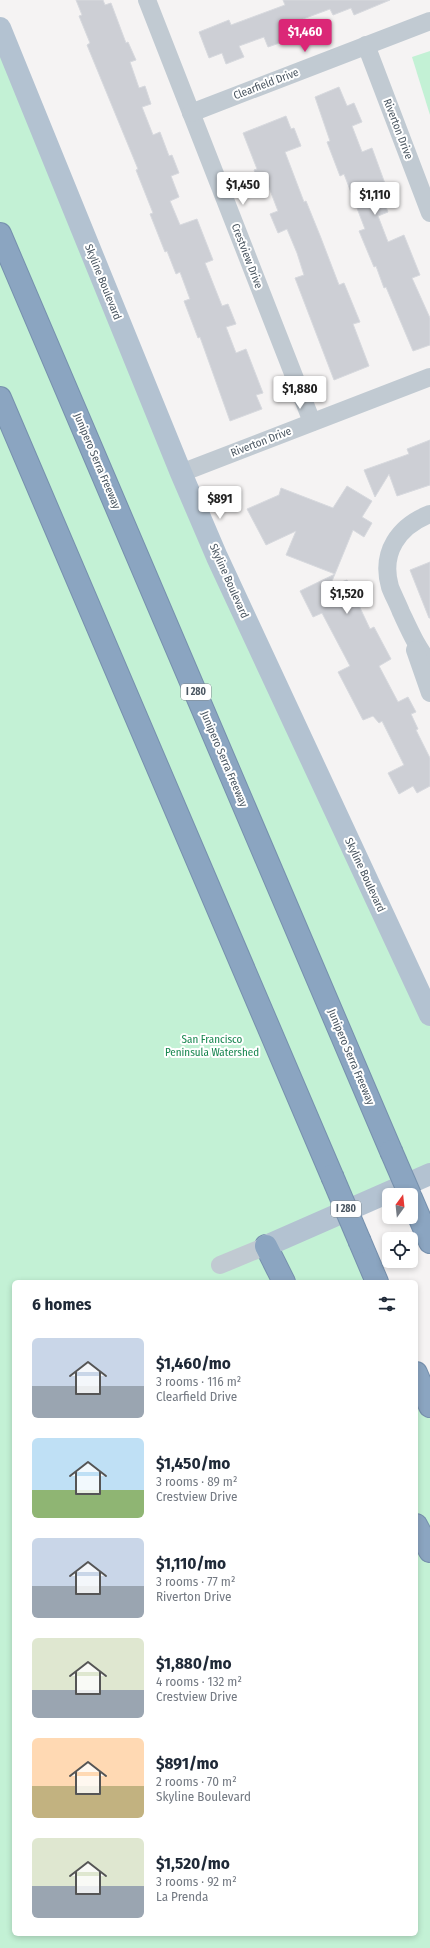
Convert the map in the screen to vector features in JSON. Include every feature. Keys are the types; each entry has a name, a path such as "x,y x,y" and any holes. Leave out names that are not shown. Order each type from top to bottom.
{"highway":[{"name":"Junipero Serra Freeway","path":"0,234 407,1188"},
{"name":"I 280","path":"0,398 376,1280"},
{"name":"Junipero Serra Freeway","path":"418,1214 430,1242"},
{"path":"266,1246 283,1280"},
{"path":"418,1378 430,1406"},
{"path":"418,1529 430,1551"}],"main road":[{"name":"Skyline Boulevard","path":"0,28 181,473 223,571 430,1015"},
{"path":"266,1246 430,1174"}],"street":[{"name":"Crestview Drive","path":"147,0 312,422"},
{"name":"Clearfield Drive","path":"191,113 430,21"},
{"name":"Riverton Drive","path":"366,45 430,213"},
{"name":"Riverton Drive","path":"181,473 430,377"},
{"path":"430,514 419,518 404,528 392,546 388,566 390,586 408,628 430,693"},
{"path":"408,628 430,663"},
{"path":"220,1264 266,1246"}],"green space":[{"name":"San Francisco Peninsula Watershed","path":"0,28 92,255 430,1010 430,1175 400,1188 382,1188 382,1196 347,1211 376,1280 12,1280 12,1936 418,1936 418,1378 430,1406 430,1948 0,1948"},
{"path":"430,51 430,115 412,57"}],"building":[{"path":"76,0 103,0 105,5 111,3 126,43 128,42 136,60 130,62 139,88 145,86 151,104 142,107 153,135 160,132 169,156 172,155 179,173 171,176 179,197 170,201 180,225 197,219 213,260 205,263 222,306 228,304 236,324 226,327 236,353 246,349 263,393 256,395 262,409 230,421 200,337 198,338 184,301 190,299 180,272 176,274 167,251 165,252 150,214 153,213 136,170 138,169 87,45 90,43 79,16 82,15"},
{"path":"283,0 390,0 354,15 351,8 333,15 330,9 303,19 309,33 268,47 264,37 239,46 244,57 226,64 222,53 209,58 199,32 229,20 231,25 285,5"},
{"path":"339,87 347,106 354,103 362,122 352,126 362,152 372,148 387,189 380,192 388,212 378,216 388,242 404,235 420,275 412,278 430,318 430,345 413,351 386,287 384,288 376,266 374,267 359,231 365,229 344,174 340,176 327,142 330,141 315,97"},
{"path":"286,116 291,129 294,128 301,146 285,152 304,202 306,201 339,285 344,283 360,322 353,324 369,366 334,380 295,278 304,275 297,253 287,229 278,233 270,214 278,211 268,185 260,188 254,170 257,169 243,133"},
{"path":"430,440 430,485 397,496 389,474 375,497 364,470 409,454 407,449"},
{"path":"347,486 372,501 362,517 372,523 364,537 353,530 335,574 286,555 296,531 266,545 247,509 279,495 281,488 333,508"},
{"path":"430,562 430,618 429,618 410,570"},
{"path":"335,574 330,586 347,580 370,629 374,627 391,659 379,666 398,702 408,697 416,712 411,714 418,729 416,730 430,758 430,786 417,793 413,786 399,794 388,773 404,765 382,721 379,723 373,716 363,720 338,672 350,666 322,613 313,617 300,591"}]}
